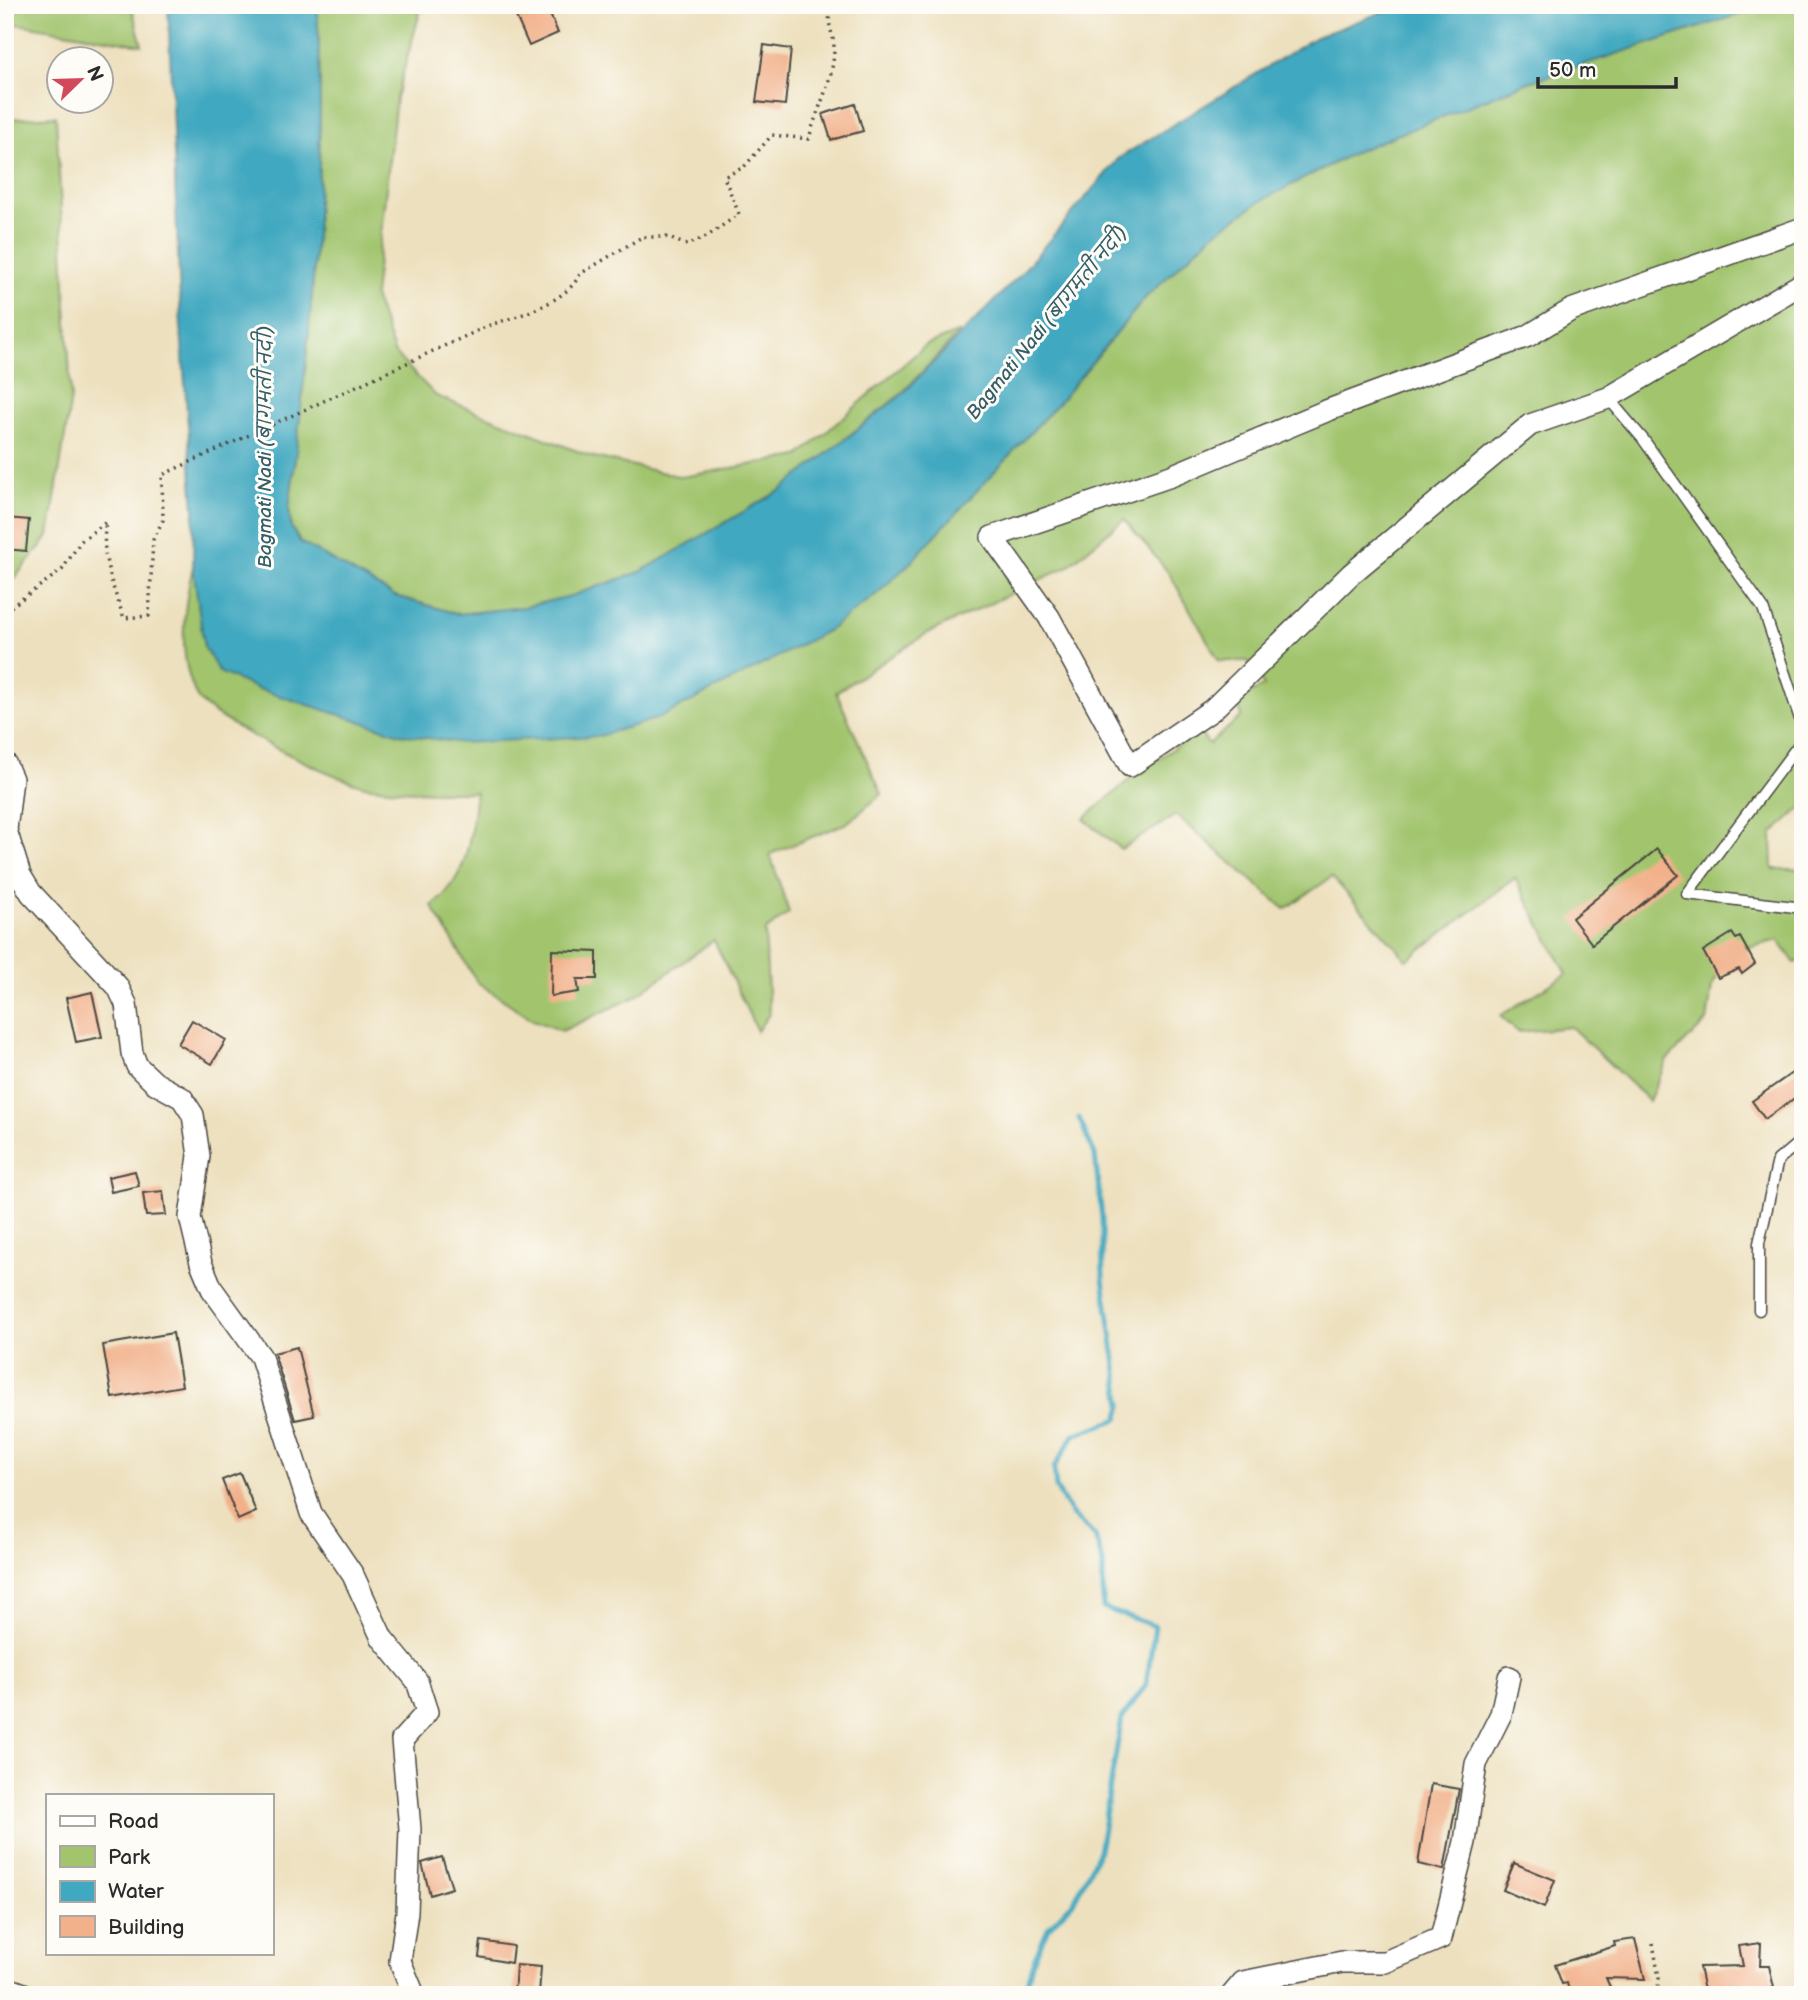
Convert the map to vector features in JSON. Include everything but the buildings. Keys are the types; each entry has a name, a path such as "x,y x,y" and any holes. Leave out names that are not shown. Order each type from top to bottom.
{"street":[{"path":"1803,228 1571,310 1528,336 1326,411 1171,476 992,537 1049,617 1130,766 1212,710 1351,574 1530,425 1608,398 1803,282"},
{"path":"5,763 12,779 6,830 15,865 31,893 118,987 128,1012 132,1053 137,1066 155,1083 182,1098 193,1115 199,1156 190,1217 201,1263 225,1310 254,1344 264,1364 311,1513 353,1576 382,1638 408,1667 423,1695 427,1712 402,1740 410,1829 407,1912 400,1961 414,1995"},
{"path":"1232,1995 1243,1982 1342,1962 1385,1962 1441,1938 1465,1842 1476,1764 1501,1714 1509,1677"},
{"path":"5,1987 26,1995"}],"lane":[{"path":"1608,398 1643,439 1763,608 1803,728"},
{"path":"1803,739 1687,894 1803,908"},
{"path":"1759,1310 1759,1243 1778,1160 1803,1139"}],"path":[{"path":"5,611 62,570 80,541 106,522 103,538 107,568 124,618 149,617 153,540 163,520 162,475 490,324 533,313 575,285 580,274 642,237 666,237 687,245 706,237 739,214 724,177 744,167 772,135 809,139 817,109 828,92 834,46 828,21 835,5"},
{"path":"1653,1943 1659,1978 1657,1995"}],"green space":[{"path":"5,5 131,5 142,45 5,22"},
{"path":"317,5 422,5 396,98 374,296 395,354 436,396 590,456 682,477 799,456 926,345 960,332 902,393 781,490 640,572 571,596 524,607 458,614 395,596 300,542 291,527 289,509 315,258 320,131"},
{"path":"1768,5 1803,5 1803,806 1772,834 1773,869 1803,869 1803,960 1795,963 1778,940 1731,952 1712,986 1707,1021 1667,1060 1649,1101 1571,1027 1518,1032 1500,1016 1567,974 1515,878 1407,960 1332,877 1285,909 1176,815 1121,849 1084,819 1130,779 1198,731 1209,744 1242,716 1236,701 1264,686 1248,661 1219,661 1169,573 1124,519 1067,567 928,633 836,692 882,794 847,823 770,854 789,913 765,931 769,1014 757,1031 714,940 633,998 562,1031 533,1020 477,982 432,906 445,894 461,869 469,840 476,792 393,789 351,782 248,733 206,707 197,697 184,649 185,616 193,566 204,647 659,718 829,630 878,593 1061,400 1146,297 1213,234 1262,200 1357,151 1526,83"},
{"path":"56,116 71,398 49,536 5,590 5,119"}],"water":[{"name":"Bagmati Nadi (बागमती नदी)","path":"168,5 317,5 320,131 315,258 289,509 291,527 300,542 395,596 458,614 524,607 571,596 640,572 781,490 902,394 1018,277 1119,158 1316,37 1401,5 1768,5 1526,83 1357,151 1262,200 1213,234 1146,297 1061,400 909,564 878,593 829,630 659,718 599,736 462,743 400,734 258,689 219,672 204,647 193,566 194,509 181,329"}],"waterway":[{"path":"1024,1995 1032,1964 1048,1928 1074,1901 1099,1851 1122,1718 1146,1685 1155,1626 1103,1608 1103,1562 1095,1536 1073,1516 1056,1488 1054,1468 1074,1435 1118,1419 1122,1406 1103,1279 1102,1218 1095,1155 1079,1118"}]}
